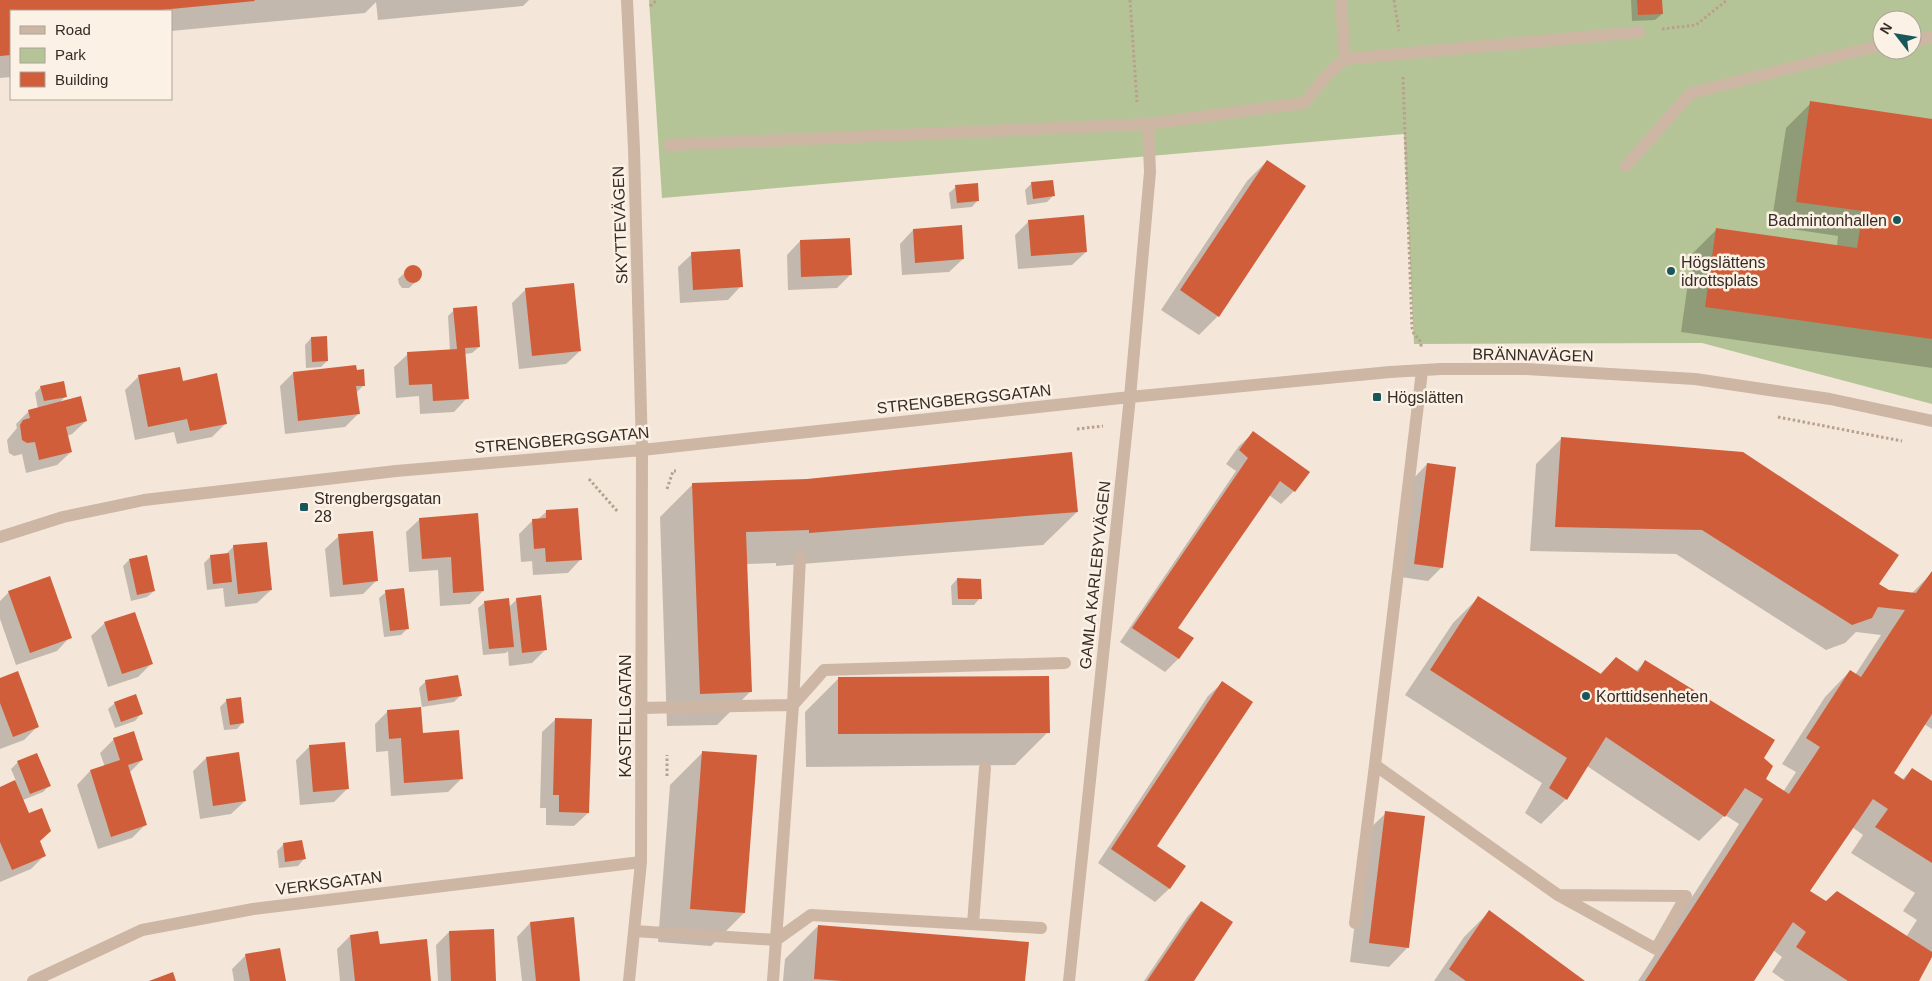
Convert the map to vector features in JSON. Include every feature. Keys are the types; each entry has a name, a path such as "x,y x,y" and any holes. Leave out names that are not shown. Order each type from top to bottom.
{"street":[{"name":"SKYTTEVÄGEN","path":"627,0 634,140 642,450"},
{"path":"1341,0 1345,59"},
{"path":"669,145 1148,124 1304,104 1327,75 1345,59 1639,32"},
{"path":"1626,166 1691,93 1872,48"},
{"name":"GAMLA KARLEBYVÄGEN","path":"1069,981 1130,397 1150,172 1148,124"},
{"name":"BRÄNNAVÄGEN","path":"1130,397 1422,371 1526,369 1694,379 1830,399 1932,421"},
{"path":"1355,922 1422,371"},
{"name":"STRENGBERGSGATAN","path":"0,537 63,517 144,500 396,471 642,450 1130,397"},
{"name":"KASTELLGATAN","path":"629,981 641,862 642,450"},
{"path":"773,981 793,705 800,557"},
{"path":"641,708 793,705 824,670 1065,663"},
{"path":"1375,766 1558,895 1656,949 1686,896 1558,895"},
{"path":"973,924 985,768"},
{"name":"VERKSGATAN","path":"33,981 142,930 253,909 641,862"},
{"path":"634,931 776,940 811,915 1041,928"}],"path":[{"path":"1394,0 1402,55 1412,328 1414,334 1421,342 1422,371"},
{"path":"1639,32 1696,25 1727,0"},
{"path":"1769,415 1902,441"},
{"path":"1076,429 1127,423"},
{"path":"673,472 681,469"}],"green space":[{"name":"Högslättens idrottsplats","path":"649,0 1932,0 1932,404 1702,343 1414,344 1404,134 662,198"}],"building":[{"path":"0,0 255,1 160,10 10,10 10,55 0,56"},
{"path":"1637,0 1662,0 1663,14 1638,15"},
{"name":"Badmintonhallen","path":"1810,101 1932,119 1932,339 1705,307 1716,228 1857,248 1863,211 1796,202"},
{"path":"1267,160 1306,186 1219,317 1180,290"},
{"path":"1053,180 1055,196 1033,199 1031,182"},
{"path":"978,183 979,201 957,203 955,185"},
{"path":"1084,215 1087,252 1031,256 1028,220"},
{"path":"962,225 964,259 915,263 913,229"},
{"path":"850,238 852,275 801,277 800,240"},
{"path":"740,249 743,287 693,290 691,252"},
{"path":"413,265 419,268 422,274 419,280 413,283 407,280 404,274 407,268"},
{"path":"574,283 581,351 532,356 525,288"},
{"path":"477,306 480,347 465,348 469,399 433,401 432,384 409,385 407,352 457,349 453,308"},
{"path":"327,336 328,361 312,362 311,337"},
{"path":"356,365 357,370 364,369 365,386 356,386 360,414 298,421 293,372"},
{"path":"180,367 183,381 217,373 227,424 190,431 187,419 148,427 138,375"},
{"path":"64,381 67,397 44,401 40,386"},
{"path":"81,396 87,421 66,427 72,452 39,460 35,442 27,443 22,440 20,425 23,420 30,418 28,410"},
{"path":"1253,431 1310,472 1295,492 1280,481 1178,628 1194,638 1179,659 1132,628 1248,458 1239,450"},
{"name":"Korttidsenheten","path":"1561,437 1743,452 1899,555 1879,584 1889,590 1916,593 1932,571 1932,714 1894,773 1904,780 1912,768 1932,781 1932,863 1875,827 1888,809 1873,799 1810,891 1826,901 1837,891 1932,952 1932,957 1919,981 1848,981 1796,947 1806,932 1793,922 1754,981 1645,981 1763,799 1745,788 1725,817 1606,737 1567,800 1549,788 1567,758 1430,670 1478,596 1601,674 1616,657 1638,672 1645,660 1775,740 1764,758 1773,766 1766,779 1789,794 1820,747 1806,738 1850,670 1861,677 1905,610 1878,607 1872,618 1852,625 1702,530 1555,527"},
{"path":"1072,452 1078,512 809,533 809,530 746,532 752,692 700,694 692,483 807,479"},
{"path":"1427,463 1456,467 1443,568 1414,564"},
{"path":"578,508 582,560 546,562 545,548 534,549 532,519 546,518 546,510"},
{"path":"478,513 484,591 453,593 451,557 422,559 419,518"},
{"path":"373,531 378,581 343,585 338,534"},
{"path":"267,542 272,590 238,594 233,545"},
{"path":"229,553 232,582 213,584 210,555"},
{"path":"147,555 155,591 137,595 129,559"},
{"path":"50,576 72,638 30,653 8,591"},
{"path":"957,578 981,579 982,599 958,599"},
{"path":"404,588 409,629 390,631 385,590"},
{"path":"541,595 547,650 522,653 516,598"},
{"path":"509,598 514,647 489,649 484,601"},
{"path":"135,612 153,664 122,674 104,622"},
{"path":"18,671 39,727 13,737 0,703 0,678"},
{"path":"458,675 462,696 428,701 425,680"},
{"path":"1049,676 1050,733 838,734 838,677"},
{"path":"1222,681 1253,702 1157,846 1186,866 1170,889 1111,849"},
{"path":"136,694 143,714 121,722 114,702"},
{"path":"241,697 244,723 230,725 226,699"},
{"path":"421,707 423,733 459,730 463,779 404,783 401,738 389,739 387,710"},
{"path":"555,718 592,719 589,813 559,812 559,795 553,795"},
{"path":"134,731 143,760 128,765 147,825 111,837 90,770 120,760 113,738"},
{"path":"345,742 349,789 313,792 309,745"},
{"path":"702,751 757,755 745,913 690,909"},
{"path":"239,752 246,801 213,806 206,757"},
{"path":"37,753 51,786 30,794 17,761"},
{"path":"15,780 29,813 42,808 51,831 40,841 46,856 12,870 0,842 0,787"},
{"path":"1385,811 1425,816 1409,948 1369,943"},
{"path":"302,840 306,859 285,862 283,843"},
{"path":"1201,901 1233,922 1194,981 1147,981"},
{"path":"1489,910 1585,981 1466,981 1449,969"},
{"path":"574,917 580,981 536,981 530,922"},
{"path":"818,925 1029,942 1025,981 842,981 814,979"},
{"path":"494,929 496,981 451,981 449,931"},
{"path":"378,931 380,944 427,939 431,981 355,981 350,935"},
{"path":"280,948 286,981 250,981 245,954"},
{"path":"173,972 176,981 149,981"}],"place":[{"name":"Badmintonhallen","path":"1897,220"},
{"name":"Högslättens idrottsplats","path":"1671,271"},
{"name":"Högslätten","path":"1377,397"},
{"name":"Strengbergsgatan 28","path":"304,507"},
{"name":"Korttidsenheten","path":"1586,696"}]}
